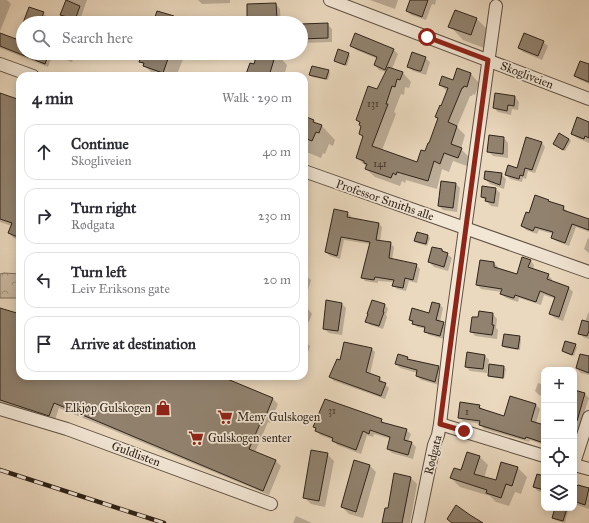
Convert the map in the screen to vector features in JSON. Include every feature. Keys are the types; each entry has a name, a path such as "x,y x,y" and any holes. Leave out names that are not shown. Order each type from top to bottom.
{"street":[{"name":"Skogliveien","path":"330,0 589,99"},
{"name":"Rødgata","path":"418,523 434,445 440,424 465,228 471,197 496,6"},
{"path":"0,64 22,72"},
{"name":"Professor Smiths alle","path":"308,172 589,272"},
{"name":"Guldlisten","path":"0,409 67,429 271,504"},
{"path":"577,455 589,417"},
{"path":"440,424 541,455"},
{"path":"577,465 589,470"}],"green space":[{"path":"0,274 16,274 16,298 0,298"}],"building":[{"path":"66,0 80,6 76,16 60,15"},
{"path":"410,0 428,0 422,17 406,11"},
{"path":"276,3 277,16 247,16 247,4"},
{"path":"29,7 44,12 42,16 26,16"},
{"path":"455,10 477,18 471,35 448,27"},
{"path":"157,11 174,16 155,16"},
{"path":"328,23 328,38 308,39 308,24"},
{"path":"0,33 16,39 16,52 0,46"},
{"path":"355,33 394,49 385,70 374,65 377,57 350,46"},
{"path":"524,33 544,41 538,56 518,48"},
{"path":"338,49 349,53 345,65 334,61"},
{"path":"412,52 426,57 421,71 407,67"},
{"path":"35,60 46,60 45,64"},
{"path":"140,60 168,60 163,72 143,66 144,63 139,62"},
{"path":"255,60 274,60 270,72 247,72 250,63 254,64"},
{"path":"580,61 589,64 589,82 574,76"},
{"path":"312,66 329,70 326,79 309,75"},
{"path":"388,67 403,72 400,80 397,79 395,87 392,86 386,104 388,104 372,146 417,162 421,150 425,151 429,143 438,118 435,117 448,88 439,85 442,76 453,80 457,68 471,73 467,87 464,86 462,88 448,122 457,126 451,144 462,148 458,158 444,153 440,164 434,161 428,181 397,172 396,175 393,173 391,178 365,169 367,164 356,158 363,136 359,134 361,126 359,125 360,122 356,120 368,86 377,89"},
{"path":"0,93 16,99 16,236 8,233 12,223 0,219"},
{"path":"495,93 515,96 514,106 508,105 507,111 493,108"},
{"path":"577,117 589,122 589,138 585,136 584,139 571,134"},
{"path":"308,118 314,120 313,122 322,125 319,133 316,132 312,141 308,139"},
{"path":"559,133 569,139 563,150 553,144"},
{"path":"489,135 504,137 503,154 487,152"},
{"path":"526,137 542,142 532,170 525,168 523,176 520,175 519,179 505,175 508,165 517,168"},
{"path":"485,171 502,173 500,185 484,179"},
{"path":"441,181 456,183 453,208 438,206"},
{"path":"482,186 496,188 494,203 485,201 486,198 481,197"},
{"path":"535,195 564,206 563,210 589,219 589,230 572,224 565,243 551,238 553,232 535,227 533,231 521,226 526,212 529,213"},
{"path":"334,209 348,212 347,217 379,223 376,240 391,242 389,258 417,264 413,280 405,278 403,288 392,286 394,280 375,277 374,280 361,278 370,242 341,237 337,256 325,252"},
{"path":"417,232 428,235 426,244 414,241"},
{"path":"432,247 442,249 442,251 448,253 444,267 428,262"},
{"path":"522,257 531,260 528,267 549,274 547,279 569,287 559,317 549,314 555,297 540,291 536,302 515,295 513,298 500,294 502,289 476,285 480,260 494,262 494,267 517,274"},
{"path":"326,300 342,303 338,331 323,329"},
{"path":"372,300 385,304 379,326 365,322"},
{"path":"432,302 440,304 436,320 444,322 440,336 424,332 425,327 412,324 413,321 409,320 412,308 429,313"},
{"name":"Gulskogen senter","path":"0,308 16,313 16,380 230,380 273,398 265,418 263,417 249,449 276,460 263,491 54,403 49,416 0,400"},
{"path":"479,311 493,313 492,325 494,325 492,335 470,332 472,317 478,317"},
{"path":"582,320 589,322 589,331 587,336 578,334"},
{"path":"504,334 520,336 518,349 502,346"},
{"path":"565,341 576,344 572,355 562,351"},
{"path":"344,342 372,348 366,372 380,377 379,381 386,383 381,396 329,377 337,359 340,360"},
{"path":"467,352 485,355 483,369 465,367"},
{"path":"398,354 408,357 407,359 439,366 435,382 416,376 417,370 395,364"},
{"path":"580,354 589,356 589,373 576,367"},
{"path":"489,364 504,366 503,378 488,376"},
{"path":"577,391 585,393 577,421"},
{"path":"510,396 536,404 531,421 541,424 541,442 526,437 525,439 479,425 480,421 458,418 460,402 480,405 479,408 504,416"},
{"path":"325,399 382,419 381,422 407,429 404,440 412,442 408,455 387,449 390,437 370,430 369,434 363,431 356,450 332,441 333,438 315,431 316,428 313,427"},
{"path":"311,450 328,453 319,501 303,498"},
{"path":"467,452 480,456 474,474 496,480 501,462 518,467 512,486 506,484 501,498 486,493 487,490 450,478 454,468 461,470"},
{"path":"354,460 370,465 356,512 341,507"},
{"path":"394,473 411,477 402,523 382,523 385,508 388,508"},
{"path":"537,474 541,475 541,489 533,487"},
{"path":"578,485 589,488 585,505 577,502"},
{"path":"456,505 483,523 452,523 447,519"},
{"path":"554,511 566,511 563,521 552,518"}],"railway":[{"path":"0,470 164,523"}],"place":[{"name":"Elkjøp Gulskogen","path":"163,408"},
{"name":"Meny Gulskogen","path":"225,417"},
{"name":"Gulskogen senter","path":"196,438"}],"route":[{"path":"427,37 488,60 488,72 468,217 465,228 440,424 464,431"}]}
